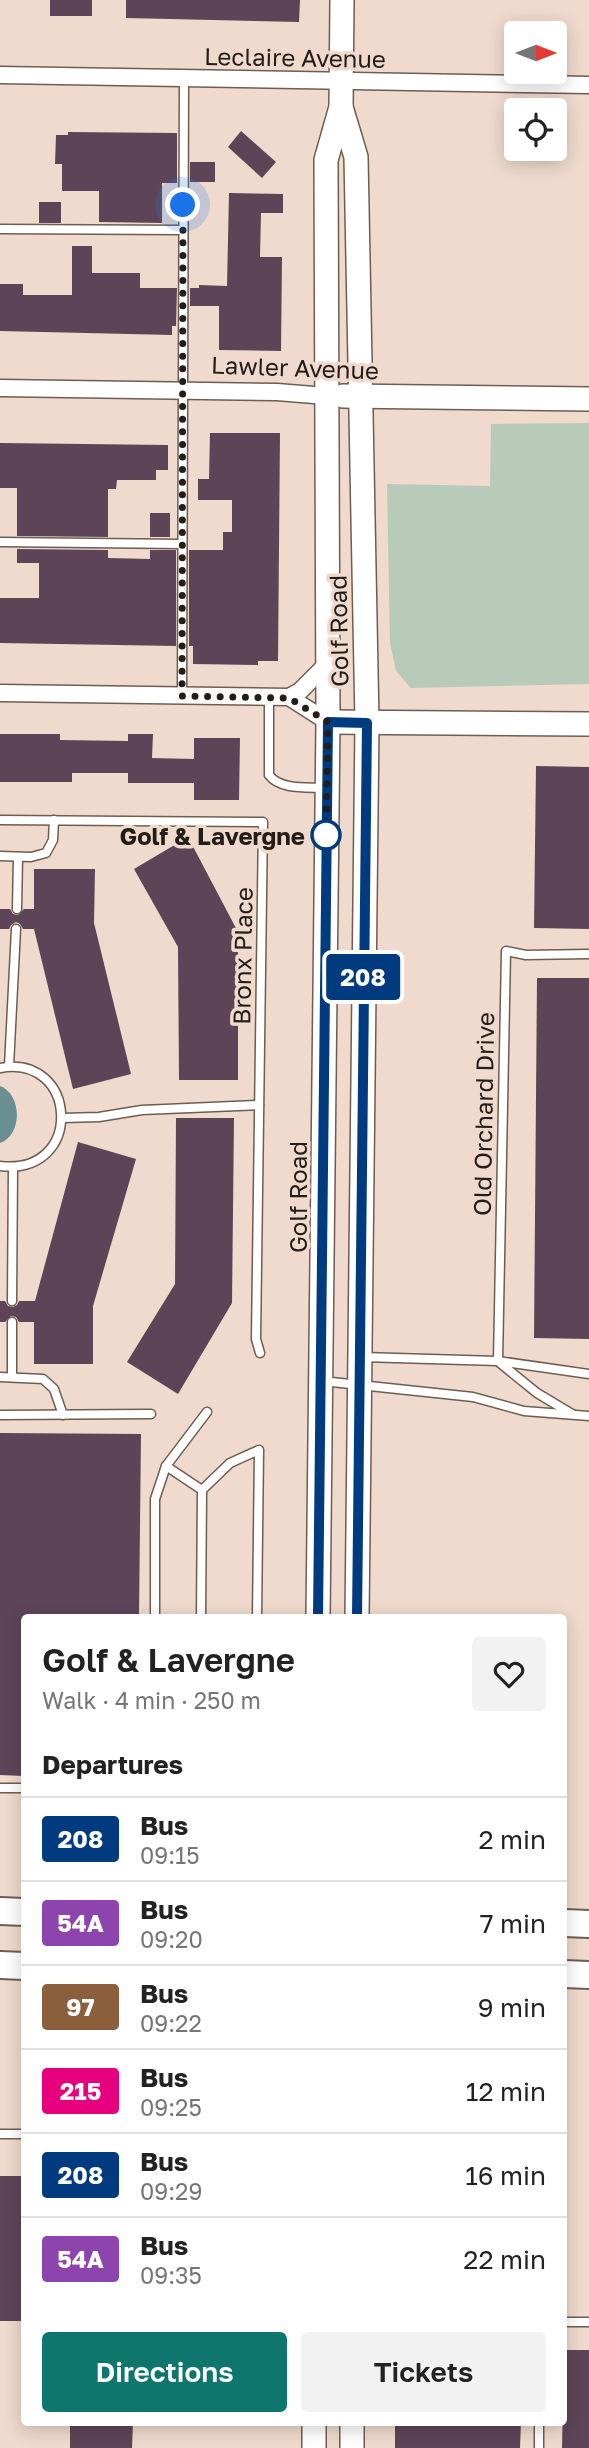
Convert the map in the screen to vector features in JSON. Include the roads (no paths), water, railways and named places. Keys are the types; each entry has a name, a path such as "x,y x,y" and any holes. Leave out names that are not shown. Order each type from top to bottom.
{"main road":[{"name":"Golf Road","path":"318,1614 328,722 326,160 341,107 342,0"},
{"name":"Golf Road","path":"341,107 356,157 367,723 357,1614"},
{"name":"Lawler Avenue","path":"326,396 589,399"},
{"path":"328,722 589,724"},
{"path":"0,1911 21,1912"},
{"path":"567,1923 589,1924"},
{"path":"0,1965 21,1966"},
{"path":"567,1974 589,1975"},
{"path":"314,2426 314,2448"},
{"path":"352,2426 352,2448"}],"street":[{"name":"Leclaire Avenue","path":"0,75 589,85"},
{"name":"Lawler Avenue","path":"0,388 277,392 326,396"},
{"path":"289,698 300,691 327,664"},
{"path":"0,693 289,698 328,722"}],"lane":[{"path":"182,696 184,78"},
{"path":"0,229 183,230"},
{"path":"0,542 182,544"},
{"path":"269,697 271,779 282,785 326,788"},
{"name":"Bronx Place","path":"0,820 263,822 256,1339 260,1353"},
{"path":"0,856 30,857 46,853 53,840 54,820"},
{"path":"17,909 18,857"},
{"path":"0,1166 28,1165 42,1158 60,1134 62,1118 61,1105 47,1081 36,1072 23,1067 5,1067 16,929"},
{"name":"Old Orchard Drive","path":"498,1361 506,951 526,955 589,954"},
{"path":"62,1118 99,1117 142,1110 259,1105"},
{"path":"12,1301 13,1167"},
{"path":"12,1322 12,1377"},
{"path":"359,1356 498,1361 589,1374"},
{"path":"498,1361 537,1393 574,1415"},
{"path":"0,1377 43,1379 54,1389 63,1415"},
{"path":"322,1381 473,1397 524,1411 589,1416"},
{"path":"155,1614 155,1499 166,1466 207,1412"},
{"path":"0,1415 151,1414"},
{"path":"201,1614 202,1490 230,1463 259,1450 257,1614"},
{"path":"166,1466 202,1490"},
{"path":"0,1787 21,1788"},
{"path":"0,2134 21,2134"},
{"path":"567,2322 589,2322"},
{"path":"539,2426 539,2448"}],"water":[{"path":"0,1086 13,1097 17,1114 13,1132 8,1139 0,1143"}],"place":[{"name":"Golf & Lavergne","path":"326,835"}]}
